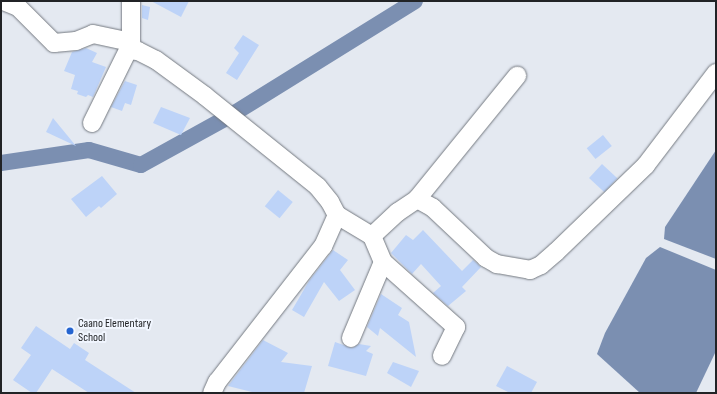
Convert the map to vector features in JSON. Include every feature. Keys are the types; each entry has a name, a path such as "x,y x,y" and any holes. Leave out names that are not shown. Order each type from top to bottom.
{"street":[{"path":"3,1 18,7 54,43 76,41 93,34 129,46 156,60 205,96 318,187 330,202 337,215 372,236 383,262 456,327 442,356"},
{"path":"92,123 129,46 131,1"},
{"path":"417,199 433,208 486,258 498,264 530,270 541,265 556,252 646,165 716,73"},
{"path":"372,236 398,212 417,199 517,76"},
{"path":"212,393 217,382 323,246 337,215"},
{"path":"350,338 383,262"}],"water":[{"path":"716,150 716,259 664,239 665,227"},
{"path":"660,247 716,270 716,351 696,393 640,393 597,354 605,333 646,258"}],"building":[{"path":"151,1 189,1 181,17"},
{"path":"142,5 150,7 148,20 142,18"},
{"path":"243,35 259,45 237,80 226,73 239,53 234,48"},
{"path":"86,48 97,53 92,62 106,67 93,97 88,95 86,97 77,94 78,91 71,89 75,75 64,71 72,52"},
{"path":"125,81 137,85 131,105 125,103 122,111 111,107"},
{"path":"161,107 190,118 181,135 153,123"},
{"path":"53,118 76,146 46,132"},
{"path":"603,135 612,146 595,159 587,148"},
{"path":"602,164 617,178 604,192 589,178"},
{"path":"102,176 117,194 101,208 99,206 86,217 71,199"},
{"path":"278,190 293,202 280,218 265,206"},
{"path":"423,230 462,271 473,260 481,267 462,287 466,291 448,306 433,293 441,286 421,264 412,274 391,253 406,235 413,240"},
{"path":"333,250 348,260 340,270 355,290 339,301 324,282 304,317 292,310 309,281"},
{"path":"381,294 402,308 398,315 409,322 416,357 380,328 378,336 367,327"},
{"path":"36,326 70,349 74,343 89,353 85,360 136,393 89,393 52,369 36,393 32,393 13,380 31,355 21,348"},
{"path":"263,340 288,353 281,362 312,366 304,393 256,393 228,386"},
{"path":"335,342 352,348 359,344 371,346 366,351 373,354 366,376 328,366"},
{"path":"393,362 419,371 411,387 387,373"},
{"path":"507,366 537,382 531,393 510,393 496,386"}],"waterway":[{"path":"233,114 415,1"},
{"path":"1,163 89,150 141,165 226,118"}],"place":[{"name":"Caano Elementary School","path":"70,331"}]}
